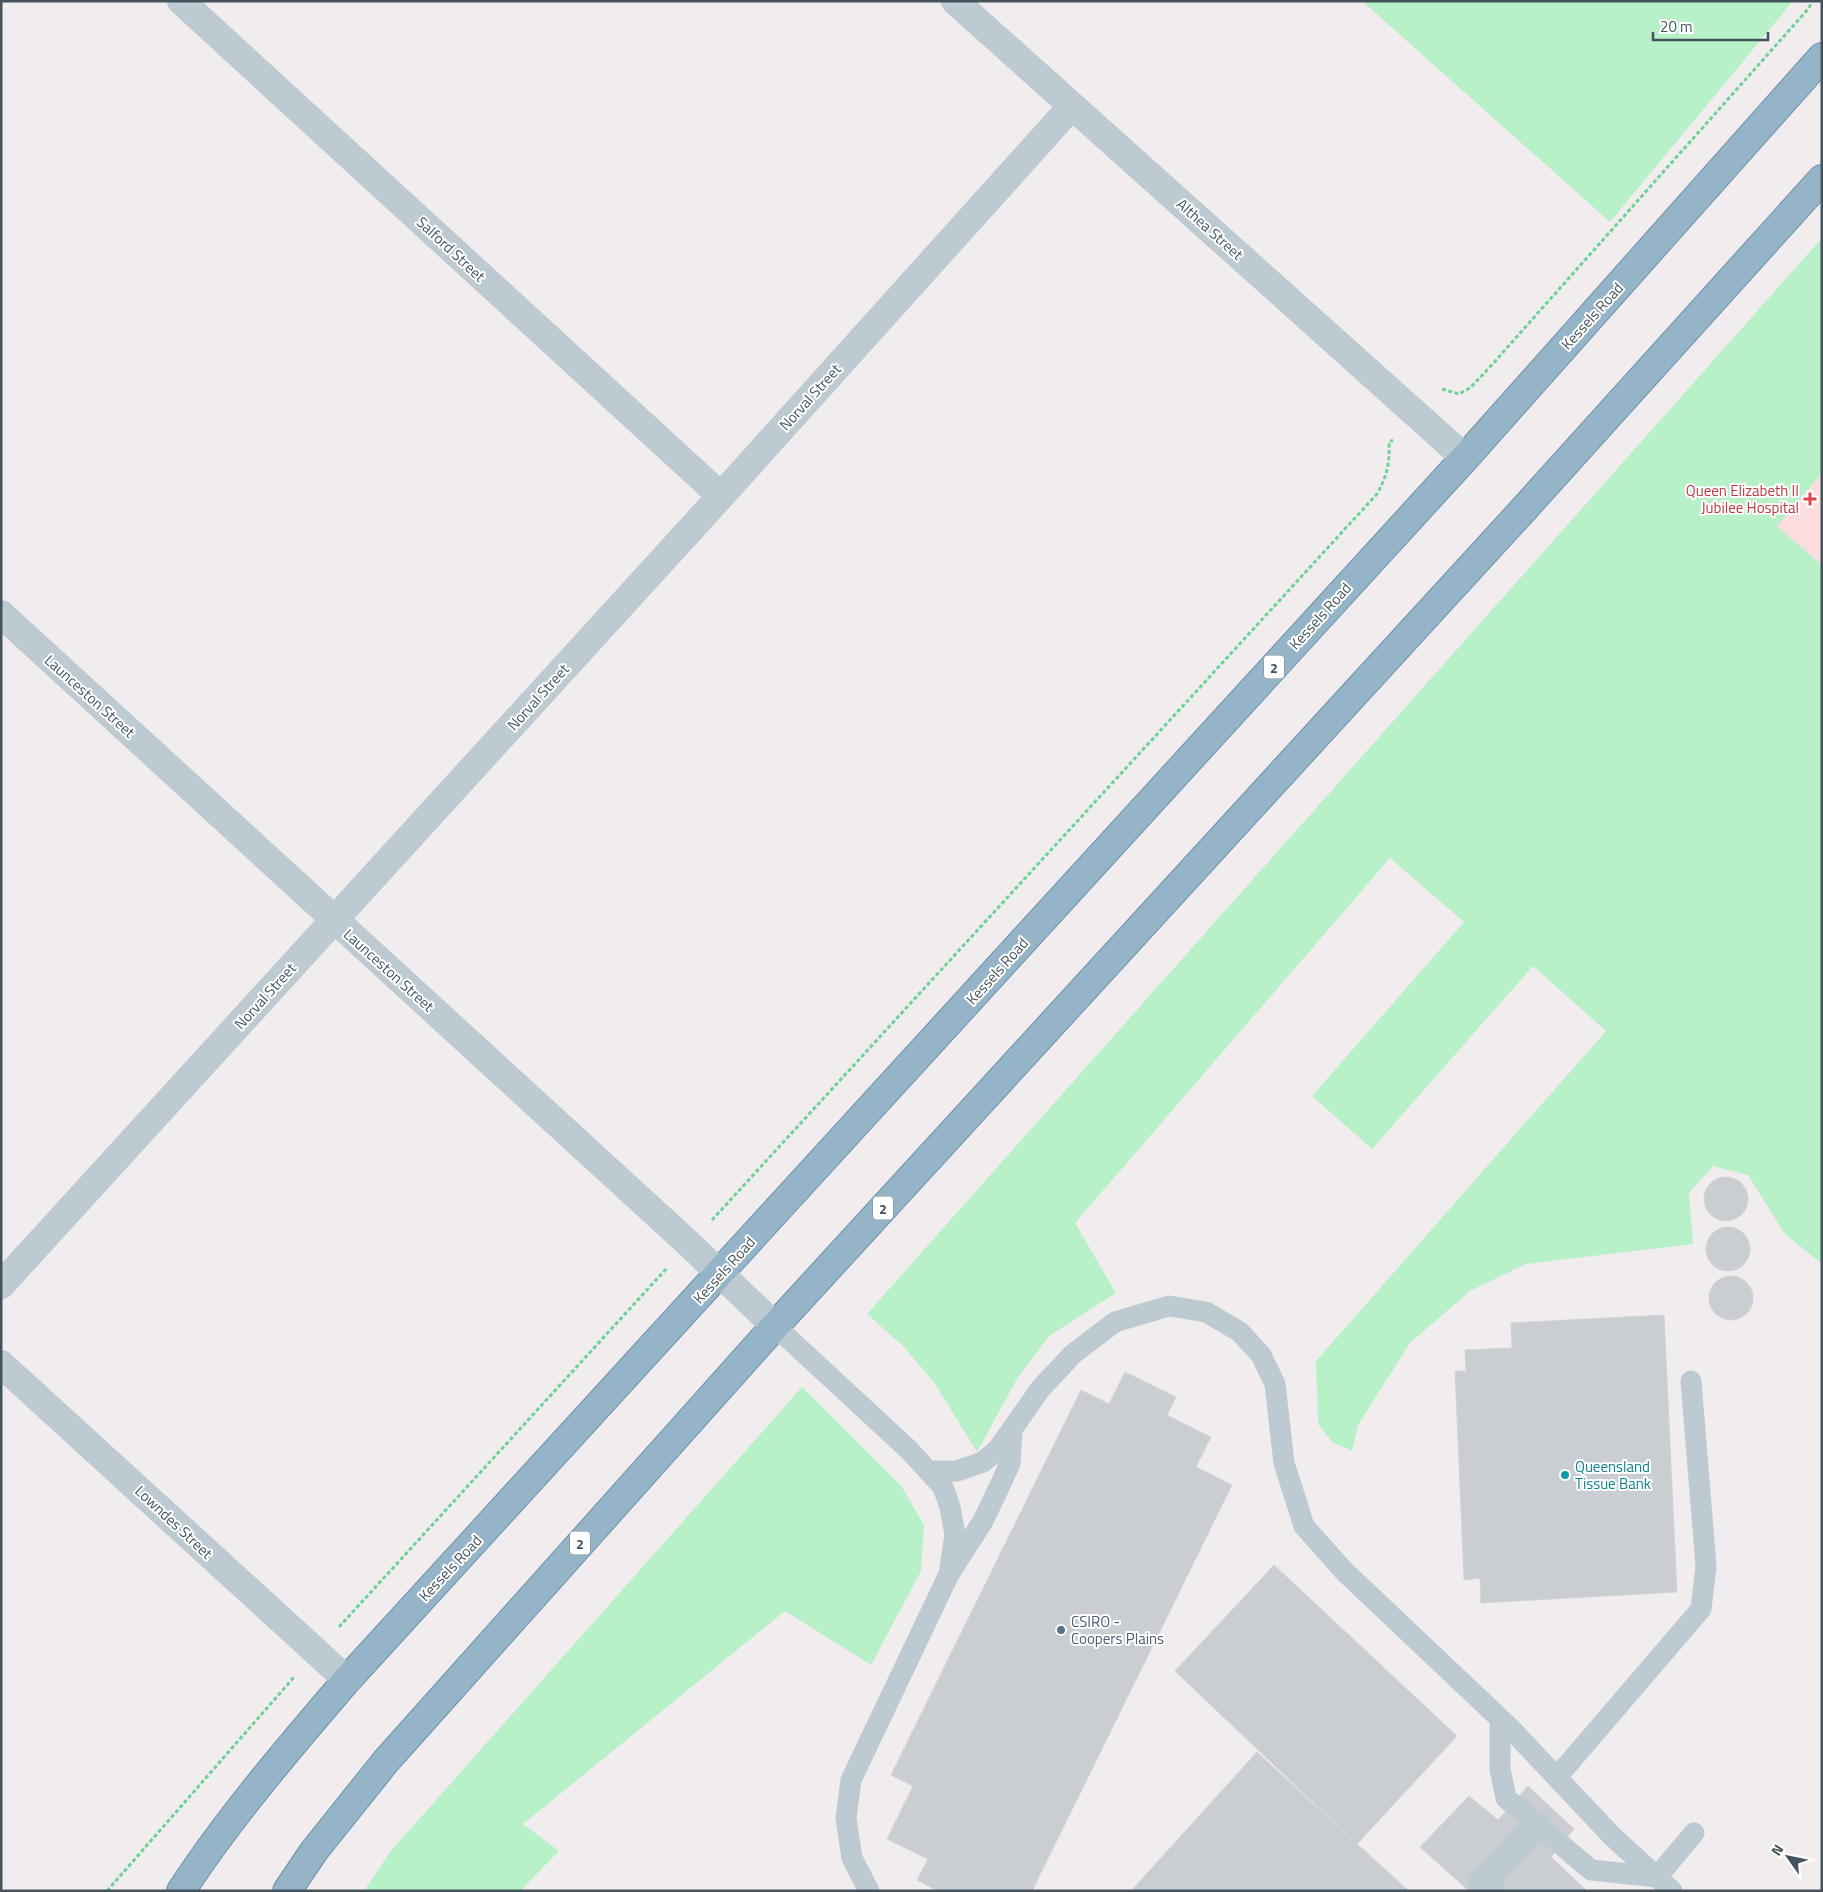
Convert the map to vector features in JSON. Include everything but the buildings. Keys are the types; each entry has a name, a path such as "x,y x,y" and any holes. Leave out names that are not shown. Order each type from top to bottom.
{"highway":[{"name":"Kessels Road","path":"181,1891 200,1861 263,1778 347,1680 721,1274 1465,458 1822,57"},
{"name":"2","path":"287,1891 314,1851 386,1761 775,1326 1524,509 1822,179"}],"street":[{"name":"Salford Street","path":"181,1 721,496"},
{"name":"Althea Street","path":"955,1 1465,458"},
{"name":"Norval Street","path":"1,1285 721,496 1072,106"},
{"name":"Launceston Street","path":"1,614 721,1274 775,1326"},
{"name":"Lowndes Street","path":"1,1364 347,1680"},
{"path":"1492,1891 1483,1882 1537,1824"}],"lane":[{"path":"930,1471 957,1471 983,1462 998,1449 1012,1432 1041,1388 1073,1354 1115,1322 1168,1306 1206,1312 1240,1332 1260,1355 1275,1384 1284,1464 1304,1526 1344,1572 1500,1720 1612,1836 1665,1884"},
{"path":"775,1326 930,1471 943,1487 955,1535 949,1574"},
{"path":"1557,1777 1701,1609 1706,1566 1691,1381"},
{"path":"869,1891 852,1858 846,1818 851,1780 949,1574 983,1521 1010,1464 1012,1432"},
{"path":"1500,1720 1500,1769 1506,1798 1591,1870 1665,1884"},
{"path":"1665,1884 1694,1833"}],"path":[{"path":"1435,395 1440,389 1459,394 1470,388 1809,8 1812,1"},
{"path":"713,1218 1377,494 1387,475 1390,461 1389,442 1399,436"},
{"path":"107,1891 315,1652 665,1270"}],"shaded area":[{"name":"Queen Elizabeth II Jubilee Hospital","path":"1822,473 1822,565 1777,526"}],"green space":[{"path":"1362,1 1793,1 1610,222"},
{"path":"1822,238 1822,473 1777,526 1822,565 1822,1264 1784,1233 1748,1175 1713,1166 1689,1193 1693,1244 1526,1264 1470,1291 1410,1343 1358,1425 1352,1451 1332,1442 1318,1424 1316,1361 1606,1031 1533,966 1372,1149 1312,1096 1464,922 1390,858 1075,1223 1116,1293 1049,1336 1018,1377 977,1452 934,1382 903,1346 867,1314"},
{"path":"802,1387 902,1487 924,1525 921,1571 871,1665 785,1611 523,1824 559,1851 520,1891 364,1891 390,1852"}],"place":[{"name":"Queen Elizabeth II Jubilee Hospital","path":"1810,499"},
{"name":"Queensland Tissue Bank","path":"1565,1475"},
{"name":"CSIRO - Coopers Plains","path":"1061,1630"}]}
